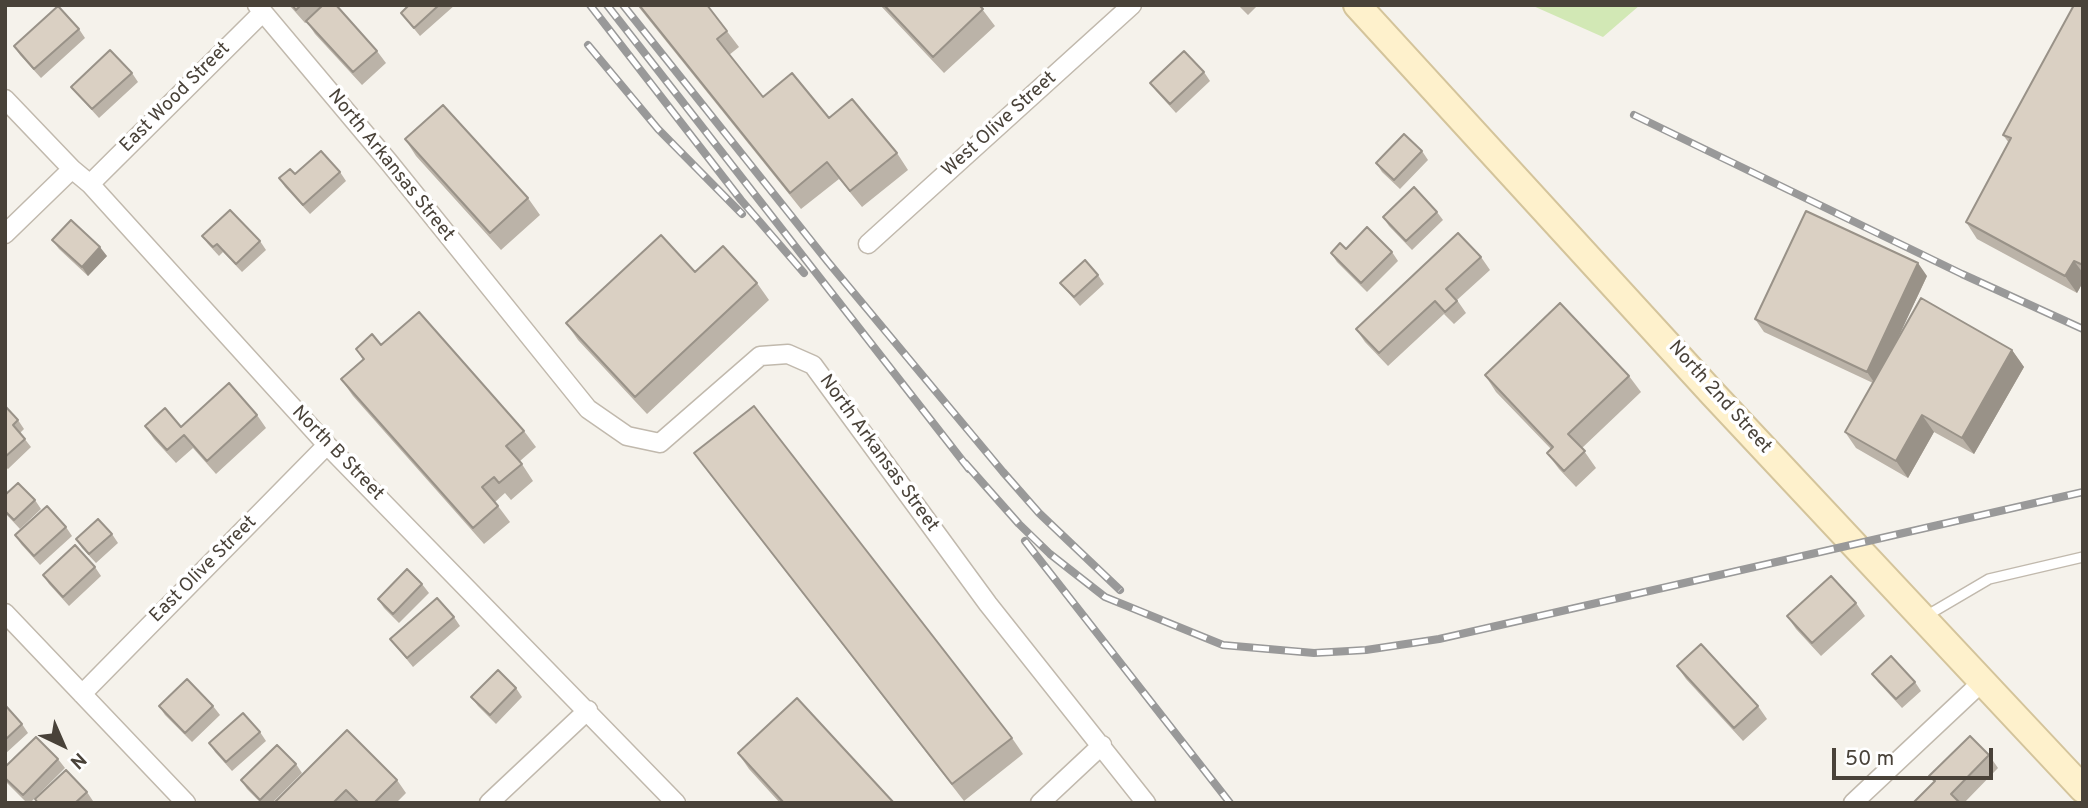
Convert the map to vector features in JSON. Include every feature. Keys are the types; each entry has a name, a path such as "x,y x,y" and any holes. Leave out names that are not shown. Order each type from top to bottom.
{"main road":[{"name":"North 2nd Street","path":"1357,5 1713,394 2083,789"}],"street":[{"name":"West Olive Street","path":"867,244 1132,5"},
{"name":"East Wood Street","path":"90,184 260,9"},
{"name":"North Arkansas Street","path":"260,9 388,161 588,410 627,436 660,443 760,356 788,355 813,365 988,604 1146,803"},
{"name":"North B Street","path":"5,99 72,169 90,184 327,445 677,803"},
{"path":"5,234 72,169"},
{"name":"East Olive Street","path":"82,694 327,445"},
{"path":"5,613 186,803"},
{"path":"1853,803 1983,681"},
{"path":"489,803 588,710"},
{"path":"1040,803 1102,745"}],"lane":[{"path":"1924,617 1989,579 2083,557"}],"green space":[{"path":"1531,5 1640,5 1603,37"}],"building":[{"path":"323,5 336,5 377,51 353,72 306,21"},
{"path":"409,5 439,5 414,28 401,13"},
{"path":"639,5 707,5 727,31 717,39 763,97 792,73 829,118 852,99 897,153 850,191 827,162 790,193"},
{"path":"884,5 979,5 983,9 933,57"},
{"path":"2074,5 2083,5 2083,265 2074,261 2065,276 1966,222 2011,138 2003,135"},
{"path":"58,6 79,29 34,69 14,46"},
{"path":"110,50 132,73 92,109 71,87"},
{"path":"1184,51 1204,72 1170,104 1150,83"},
{"path":"443,105 528,198 490,233 405,139"},
{"path":"1404,134 1422,151 1394,180 1376,163"},
{"path":"321,151 340,172 303,205 279,178 290,169 295,174"},
{"path":"1414,187 1437,212 1406,241 1383,217"},
{"path":"230,210 260,241 236,264 217,244 213,247 202,236"},
{"path":"1806,211 1918,263 1867,372 1755,319"},
{"path":"71,220 100,247 82,267 52,240"},
{"path":"1367,227 1392,252 1361,283 1331,253 1340,243 1346,249"},
{"path":"1458,233 1481,257 1446,289 1457,301 1445,312 1435,301 1379,353 1356,329"},
{"path":"661,235 695,272 723,246 757,283 635,397 566,323"},
{"path":"1085,260 1098,275 1074,297 1060,283"},
{"path":"1921,298 2012,350 1962,438 1922,415 1896,461 1845,432"},
{"path":"1560,303 1629,376 1568,434 1585,451 1564,471 1547,453 1553,447 1485,375"},
{"path":"419,312 524,431 506,446 522,464 499,483 494,477 482,487 498,506 473,528 341,379 364,359 356,349 372,334 381,345"},
{"path":"229,383 257,415 207,461 184,435 167,450 145,426 165,408 181,427"},
{"path":"5,406 18,420 13,425 25,439 5,457"},
{"path":"754,406 1012,738 952,784 694,453"},
{"path":"18,483 35,500 14,520 5,511 5,495"},
{"path":"47,506 66,527 34,556 15,535"},
{"path":"98,519 112,534 89,554 76,539"},
{"path":"75,545 95,567 63,597 43,575"},
{"path":"407,569 422,584 393,614 378,599"},
{"path":"1831,576 1856,603 1812,643 1787,616"},
{"path":"437,598 454,617 407,658 390,639"},
{"path":"1701,644 1758,706 1734,728 1677,666"},
{"path":"1891,656 1915,682 1896,699 1872,674"},
{"path":"498,670 516,688 490,715 471,697"},
{"path":"187,679 213,706 185,733 159,706"},
{"path":"797,698 894,803 784,803 738,753"},
{"path":"5,705 22,724 5,740"},
{"path":"243,713 260,732 226,762 209,743"},
{"path":"347,730 397,780 374,803 359,803 346,790 333,803 276,803 275,802"},
{"path":"1970,736 1989,755 1951,794 1960,803 1915,803 1935,781 1929,776"},
{"path":"36,737 58,759 23,795 5,778 5,767"},
{"path":"277,745 296,764 260,800 241,780"},
{"path":"66,770 87,792 75,803 38,803 35,799"}],"railway":[{"path":"590,5 741,200 804,273"},
{"path":"607,5 969,469"},
{"path":"623,5 828,262 1003,472 1039,513 1120,590"},
{"path":"588,45 658,129 742,214"},
{"path":"1634,115 1962,274 2083,329"},
{"path":"965,463 1019,524 1050,554 1105,597 1223,645 1314,653 1366,650 1439,639 2083,492"},
{"path":"1025,541 1230,803"}]}
